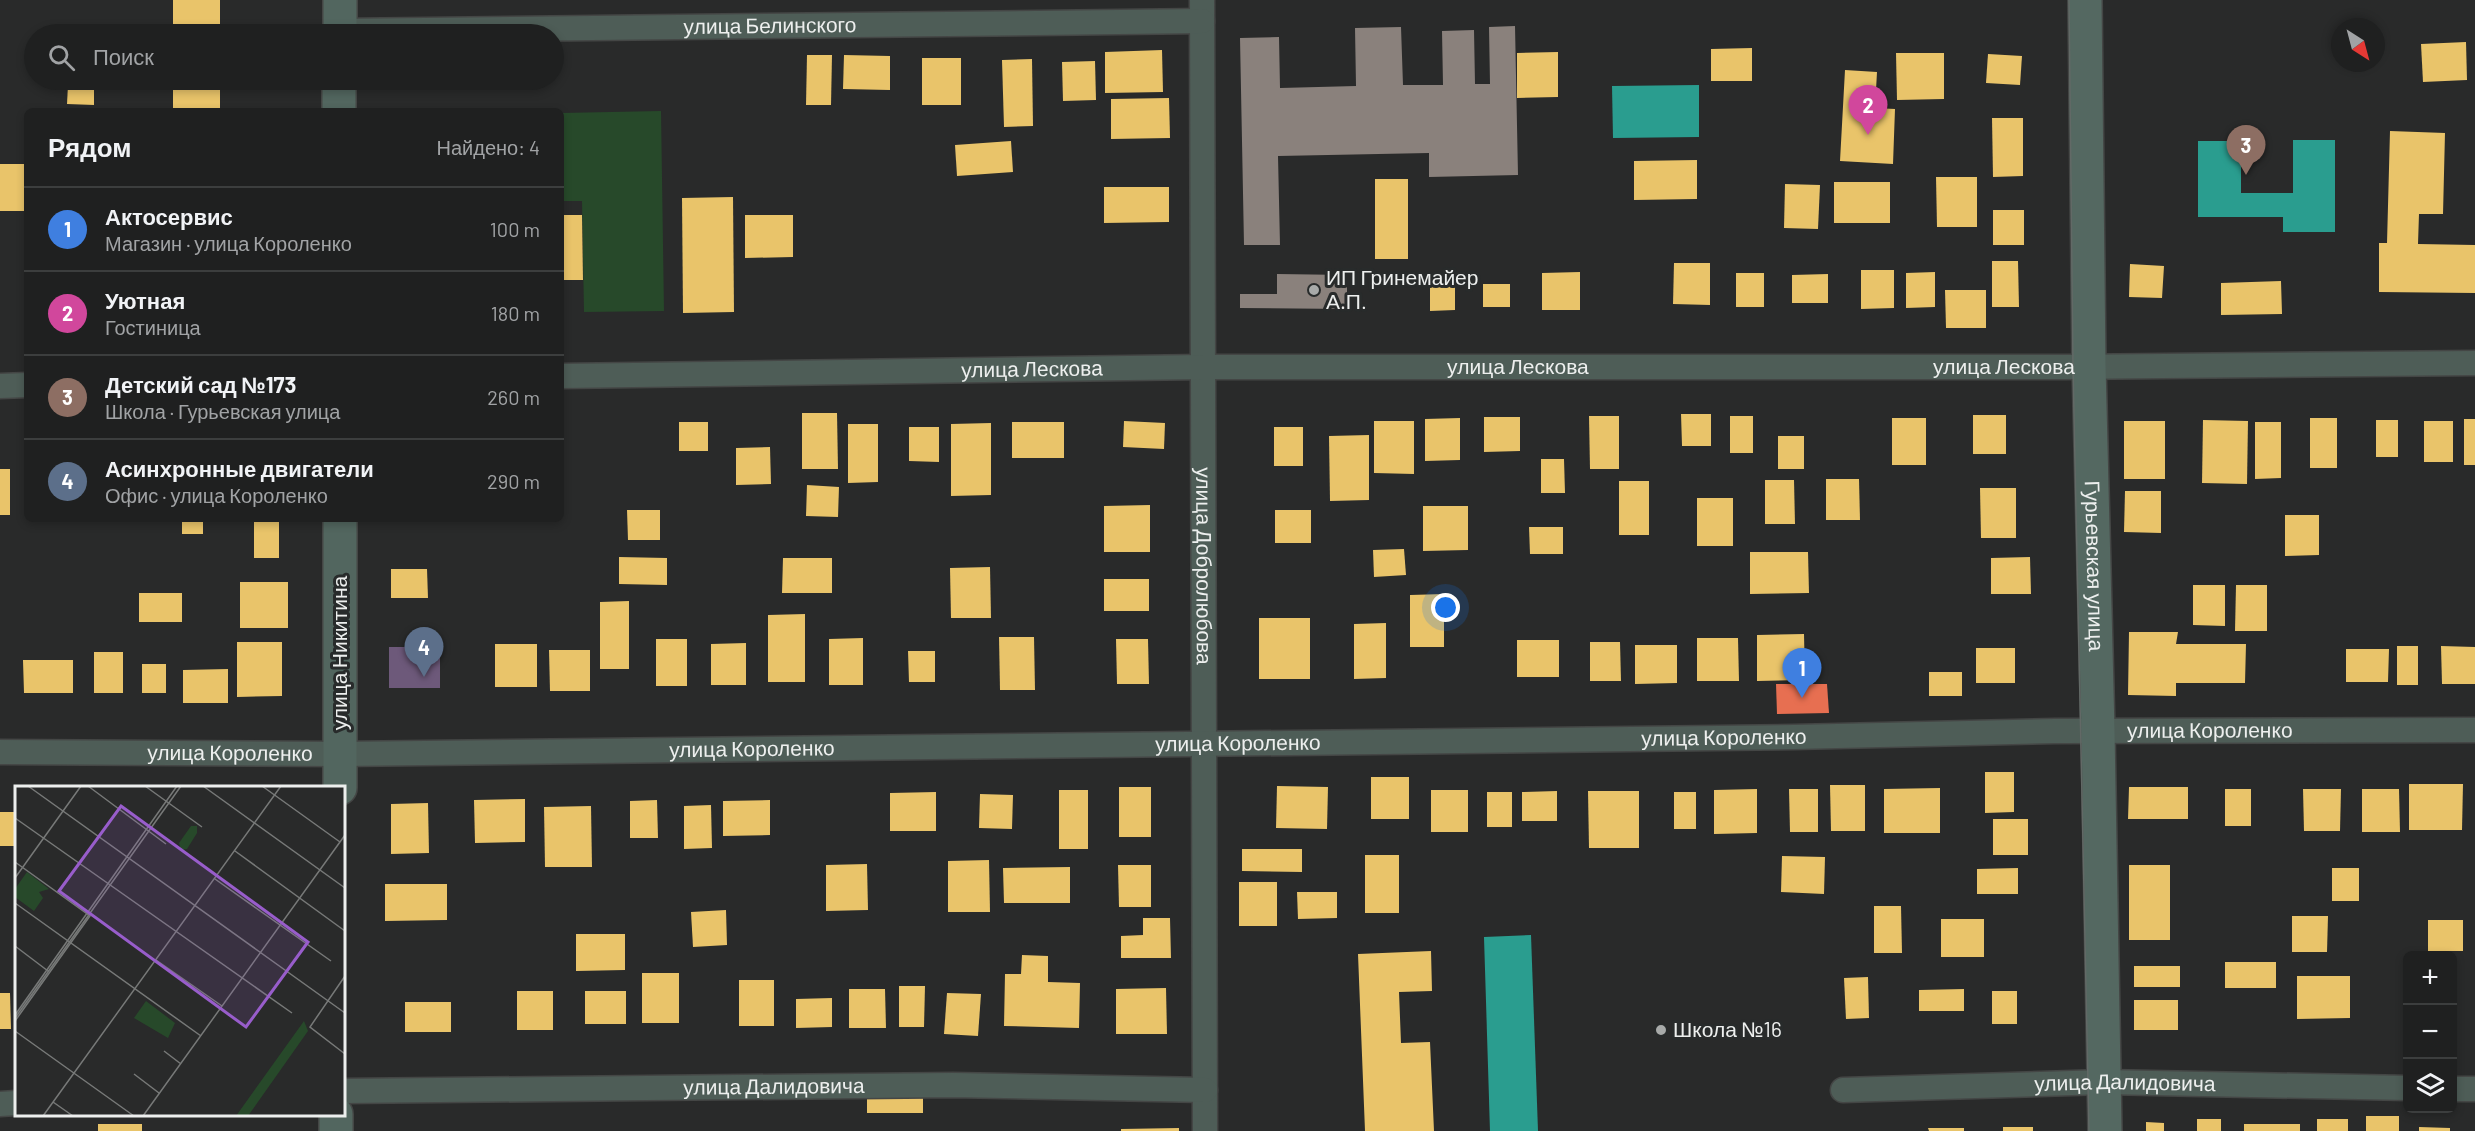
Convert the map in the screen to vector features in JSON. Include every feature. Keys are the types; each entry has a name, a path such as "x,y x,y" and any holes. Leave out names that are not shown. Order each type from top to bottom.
{"main road":[{"path":"339,90 339,108"},
{"name":"улица Никитина","path":"340,522 340,786"}],"street":[{"name":"Гурьевская улица","path":"2085,0 2089,365 2105,1131"},
{"name":"улица Белинского","path":"340,22 1202,11"},
{"name":"улица Добролюбова","path":"1202,11 1205,1131"},
{"name":"улица Лескова","path":"564,376 1203,367 2475,363"},
{"path":"0,386 24,385"},
{"name":"улица Короленко","path":"0,752 340,754 1205,745 2098,731 2475,730"},
{"name":"улица Далидовича","path":"1843,1090 2104,1082 2403,1088"},
{"name":"улица Далидовича","path":"345,1091 953,1085 1205,1090"},
{"path":"2457,1089 2475,1089"},
{"path":"0,1104 15,1103"}],"green space":[{"path":"661,111 664,311 584,312 582,201 564,201 564,113"}],"building: Жильё":[{"path":"173,0 220,0 220,24 173,24"},
{"path":"2466,42 2467,80 2423,82 2421,44"},
{"path":"1752,48 1752,81 1711,81 1711,49"},
{"path":"1162,50 1163,92 1105,93 1105,52"},
{"path":"1558,52 1558,97 1517,98 1517,53"},
{"path":"1896,53 1944,53 1944,99 1897,100"},
{"path":"1988,54 2022,56 2020,85 1986,83"},
{"path":"807,55 832,55 831,105 806,105"},
{"path":"844,55 890,56 890,90 843,89"},
{"path":"922,58 961,58 961,105 922,105"},
{"path":"1032,59 1033,126 1004,127 1002,60"},
{"path":"1095,61 1096,100 1063,101 1062,62"},
{"path":"1845,70 1877,72 1875,108 1895,109 1893,164 1840,161"},
{"path":"68,90 94,90 94,105 67,104"},
{"path":"173,90 220,90 220,108 173,108"},
{"path":"1169,98 1170,138 1111,139 1111,99"},
{"path":"1992,118 2023,118 2023,176 1993,177"},
{"path":"2390,131 2445,133 2443,214 2419,214 2418,244 2475,245 2475,293 2379,292 2379,243 2387,243"},
{"path":"1011,141 1013,172 957,176 955,145"},
{"path":"1697,160 1697,199 1634,200 1634,161"},
{"path":"0,164 24,164 24,211 0,211"},
{"path":"1936,177 1977,177 1977,227 1937,227"},
{"path":"1375,179 1408,179 1408,259 1375,259"},
{"path":"1834,182 1890,182 1890,223 1834,223"},
{"path":"1785,184 1820,185 1818,229 1784,228"},
{"path":"1104,187 1169,187 1169,222 1104,223"},
{"path":"733,197 734,312 683,313 682,198"},
{"path":"1993,210 2024,210 2024,245 1993,245"},
{"path":"564,215 582,215 583,280 564,280"},
{"path":"745,215 793,215 793,257 745,258"},
{"path":"1992,261 2018,261 2019,307 1992,307"},
{"path":"1674,263 1710,263 1710,305 1673,304"},
{"path":"2130,264 2164,266 2162,298 2129,297"},
{"path":"1861,270 1894,270 1894,308 1861,309"},
{"path":"1580,272 1580,310 1542,310 1542,273"},
{"path":"1935,272 1935,307 1906,308 1906,273"},
{"path":"1736,273 1764,273 1764,307 1736,307"},
{"path":"1828,274 1828,303 1792,303 1792,275"},
{"path":"1455,277 1455,310 1430,311 1430,278"},
{"path":"2281,281 2282,314 2221,315 2221,283"},
{"path":"1483,284 1510,284 1510,307 1483,307"},
{"path":"1945,290 1986,290 1986,328 1946,328"},
{"path":"802,413 837,413 838,469 802,469"},
{"path":"1681,414 1711,414 1711,446 1682,446"},
{"path":"1973,415 2006,415 2006,454 1973,454"},
{"path":"1589,416 1619,416 1619,469 1590,469"},
{"path":"1730,416 1753,416 1753,453 1730,453"},
{"path":"1484,417 1520,417 1520,451 1484,452"},
{"path":"1460,418 1460,460 1425,461 1425,419"},
{"path":"1892,418 1926,418 1926,465 1892,465"},
{"path":"2310,418 2337,418 2337,468 2310,468"},
{"path":"2464,419 2475,419 2475,465 2464,465"},
{"path":"2203,420 2248,421 2247,484 2202,483"},
{"path":"2376,420 2398,420 2398,457 2376,457"},
{"path":"1124,421 1165,423 1164,449 1123,447"},
{"path":"1374,421 1414,421 1414,474 1374,473"},
{"path":"2124,421 2165,421 2165,479 2124,479"},
{"path":"2424,421 2453,421 2453,462 2424,462"},
{"path":"679,422 708,422 708,451 679,451"},
{"path":"1012,422 1064,422 1064,458 1012,458"},
{"path":"2255,422 2281,422 2281,478 2255,479"},
{"path":"991,423 991,495 951,496 951,424"},
{"path":"848,424 878,424 878,482 848,483"},
{"path":"909,427 939,427 939,462 909,461"},
{"path":"1274,427 1303,427 1303,466 1274,466"},
{"path":"1369,435 1369,500 1330,501 1329,436"},
{"path":"1778,436 1804,436 1804,469 1778,469"},
{"path":"770,447 771,484 736,485 736,448"},
{"path":"1541,459 1564,459 1565,493 1541,493"},
{"path":"0,469 10,469 10,515 0,515"},
{"path":"1826,479 1859,479 1860,520 1826,520"},
{"path":"1765,480 1794,480 1795,524 1765,524"},
{"path":"1619,481 1649,481 1649,535 1619,535"},
{"path":"807,485 839,487 838,517 806,516"},
{"path":"1980,488 2016,488 2016,538 1981,538"},
{"path":"2125,491 2161,491 2161,533 2124,532"},
{"path":"1697,498 1733,498 1733,546 1697,546"},
{"path":"1150,505 1150,552 1104,552 1104,506"},
{"path":"1423,506 1468,506 1468,550 1423,551"},
{"path":"627,510 660,510 660,540 628,540"},
{"path":"1275,510 1311,510 1311,543 1275,543"},
{"path":"2285,515 2319,515 2319,555 2285,556"},
{"path":"182,522 203,522 203,534 182,534"},
{"path":"254,522 279,522 279,558 254,558"},
{"path":"1529,527 1563,527 1563,554 1530,554"},
{"path":"1404,549 1406,575 1374,577 1373,550"},
{"path":"1750,552 1808,552 1809,593 1750,594"},
{"path":"619,557 667,558 667,585 619,584"},
{"path":"2030,557 2031,594 1991,594 1991,558"},
{"path":"783,558 832,558 832,593 782,593"},
{"path":"990,567 991,618 951,618 950,568"},
{"path":"391,569 427,569 428,598 391,598"},
{"path":"1104,579 1149,579 1149,611 1104,611"},
{"path":"240,582 288,582 288,628 240,628"},
{"path":"2193,585 2225,585 2225,626 2193,625"},
{"path":"2236,585 2267,585 2267,631 2235,631"},
{"path":"139,593 182,593 182,622 139,622"},
{"path":"1444,594 1444,647 1410,647 1410,595"},
{"path":"629,601 629,669 600,669 600,602"},
{"path":"805,614 805,682 768,682 768,615"},
{"path":"1259,618 1310,618 1310,679 1259,679"},
{"path":"1386,623 1386,678 1354,679 1354,624"},
{"path":"2129,632 2178,632 2176,644 2246,644 2245,683 2176,683 2176,696 2128,695"},
{"path":"1804,634 1805,680 1757,681 1757,635"},
{"path":"999,637 1034,637 1035,690 1000,690"},
{"path":"863,638 863,685 829,685 829,639"},
{"path":"1697,638 1738,638 1739,681 1697,681"},
{"path":"656,639 687,639 687,686 656,686"},
{"path":"1116,639 1148,639 1149,684 1117,684"},
{"path":"1517,640 1559,640 1559,677 1517,677"},
{"path":"237,642 282,642 282,696 237,697"},
{"path":"1590,642 1620,642 1621,681 1590,681"},
{"path":"746,643 746,685 711,685 711,644"},
{"path":"495,644 537,644 537,687 495,687"},
{"path":"1635,645 1677,645 1677,683 1635,684"},
{"path":"2397,646 2418,646 2418,685 2397,685"},
{"path":"2441,646 2475,647 2475,684 2442,684"},
{"path":"1976,648 2015,648 2015,683 1976,683"},
{"path":"2346,649 2389,649 2388,682 2346,682"},
{"path":"549,650 590,650 590,691 550,691"},
{"path":"908,651 935,651 935,682 909,682"},
{"path":"94,652 123,652 123,693 94,693"},
{"path":"23,660 73,660 73,693 24,693"},
{"path":"142,664 166,664 166,693 142,693"},
{"path":"228,669 228,703 183,703 183,670"},
{"path":"1929,672 1962,672 1962,696 1929,696"},
{"path":"1985,772 2014,772 2014,812 1985,813"},
{"path":"1371,777 1409,777 1409,819 1371,819"},
{"path":"2409,784 2463,784 2462,830 2409,830"},
{"path":"1830,785 1865,785 1865,831 1831,831"},
{"path":"1277,786 1328,787 1327,829 1276,828"},
{"path":"1119,787 1151,787 1151,837 1119,837"},
{"path":"2129,787 2188,787 2188,819 2128,819"},
{"path":"1940,788 1940,833 1884,833 1884,789"},
{"path":"1757,789 1757,833 1714,834 1714,790"},
{"path":"1789,789 1818,789 1818,832 1790,832"},
{"path":"2225,789 2251,789 2251,826 2225,826"},
{"path":"2303,789 2341,789 2340,831 2304,831"},
{"path":"2362,789 2399,789 2400,832 2362,832"},
{"path":"1059,790 1088,790 1088,849 1059,849"},
{"path":"1431,790 1468,790 1468,832 1431,832"},
{"path":"1557,791 1557,821 1522,821 1522,792"},
{"path":"1588,791 1639,791 1639,848 1589,848"},
{"path":"936,792 936,831 890,831 890,793"},
{"path":"1487,792 1512,792 1512,827 1487,827"},
{"path":"1674,792 1696,792 1696,829 1674,829"},
{"path":"980,794 1013,795 1012,829 979,828"},
{"path":"525,799 525,842 475,843 474,800"},
{"path":"657,800 658,838 630,838 630,801"},
{"path":"770,800 770,835 723,836 723,801"},
{"path":"428,803 429,853 391,854 391,804"},
{"path":"711,805 712,848 684,849 684,806"},
{"path":"591,806 592,867 545,867 544,807"},
{"path":"0,812 15,812 15,846 0,846"},
{"path":"1993,819 2028,819 2028,855 1993,855"},
{"path":"1242,849 1302,849 1302,872 1242,871"},
{"path":"1365,855 1399,855 1399,913 1365,913"},
{"path":"1782,856 1825,857 1824,894 1781,892"},
{"path":"989,860 990,912 948,912 948,861"},
{"path":"867,864 868,910 826,911 826,865"},
{"path":"1118,865 1151,865 1151,907 1119,907"},
{"path":"2129,865 2170,865 2170,940 2129,940"},
{"path":"1070,867 1070,903 1004,903 1003,868"},
{"path":"2018,868 2018,894 1977,894 1977,869"},
{"path":"2332,868 2359,868 2359,901 2332,901"},
{"path":"1239,882 1277,882 1277,926 1239,926"},
{"path":"385,884 447,884 447,920 385,921"},
{"path":"1297,892 1337,892 1337,918 1298,919"},
{"path":"1874,906 1901,906 1902,953 1874,953"},
{"path":"726,910 727,945 693,947 691,912"},
{"path":"2292,916 2328,916 2327,952 2292,952"},
{"path":"1143,918 1170,918 1171,958 1121,958 1121,936 1143,935"},
{"path":"1941,919 1984,919 1984,957 1941,957"},
{"path":"2428,920 2463,920 2463,951 2428,951"},
{"path":"576,934 625,934 625,970 576,971"},
{"path":"1431,951 1432,991 1399,992 1401,1043 1430,1042 1434,1131 1365,1131 1358,954"},
{"path":"1022,955 1048,956 1048,982 1080,983 1079,1028 1004,1026 1005,974 1021,974"},
{"path":"2225,962 2276,962 2276,988 2225,988"},
{"path":"2134,966 2180,966 2180,987 2134,987"},
{"path":"642,973 679,973 679,1023 642,1023"},
{"path":"2297,976 2350,976 2350,1018 2297,1019"},
{"path":"1868,977 1869,1018 1846,1019 1844,978"},
{"path":"739,980 774,980 774,1026 739,1026"},
{"path":"899,986 925,986 924,1027 899,1027"},
{"path":"1166,988 1167,1034 1116,1034 1116,989"},
{"path":"849,989 885,989 886,1028 849,1028"},
{"path":"1964,989 1964,1011 1919,1011 1919,990"},
{"path":"517,991 553,991 553,1030 517,1030"},
{"path":"585,991 626,991 626,1024 585,1024"},
{"path":"1992,991 2017,991 2017,1024 1992,1024"},
{"path":"0,993 10,993 11,1029 0,1029"},
{"path":"947,993 981,994 978,1036 944,1034"},
{"path":"832,998 832,1027 796,1028 796,999"},
{"path":"2134,1000 2178,1000 2178,1030 2134,1030"},
{"path":"405,1002 451,1002 451,1032 405,1032"},
{"path":"867,1090 923,1090 923,1113 867,1113"},
{"path":"2366,1116 2399,1116 2399,1131 2366,1131"},
{"path":"2197,1119 2221,1119 2221,1131 2197,1131"},
{"path":"2317,1119 2348,1119 2348,1131 2317,1131"},
{"path":"2146,1122 2164,1123 2164,1131 2146,1131"},
{"path":"98,1124 142,1124 142,1131 98,1131"},
{"path":"2244,1124 2300,1124 2300,1131 2244,1131"},
{"path":"2003,1127 2033,1127 2033,1131 2003,1131"},
{"path":"2419,1127 2450,1128 2450,1131 2419,1131"},
{"path":"1179,1128 1179,1131 1121,1131 1121,1129"},
{"path":"1928,1128 1964,1128 1964,1131 1929,1131"}],"building: Торговля":[{"path":"1776,684 1827,684 1829,713 1777,714"}],"building: Офисы":[{"path":"389,647 440,647 440,688 389,688"}],"building: Школы":[{"path":"1699,85 1699,137 1613,138 1612,86"},
{"path":"2293,140 2335,140 2335,232 2283,232 2283,217 2198,217 2198,141 2241,141 2241,193 2293,193"},
{"path":"1531,935 1538,1131 1490,1131 1484,937"}],"building: Промзона":[{"path":"1515,26 1518,175 1429,177 1429,153 1278,156 1280,245 1244,245 1240,38 1279,37 1280,88 1356,86 1355,28 1401,27 1403,85 1443,85 1442,31 1474,30 1475,84 1490,84 1489,27"},
{"path":"1277,274 1347,275 1347,309 1240,308 1240,294 1277,294"}],"tram line":[{"path":"2069,0 2073,366 2089,1131"}],"place":[{"name":"Уютная","path":"1868,135"},
{"name":"Детский сад №173","path":"2246,175"},
{"name":"ИП Гринемайер А.П.","path":"1314,290"},
{"name":"Асинхронные двигатели","path":"424,677"},
{"name":"Актосервис","path":"1802,698"},
{"name":"Школа №16","path":"1661,1030"}]}
